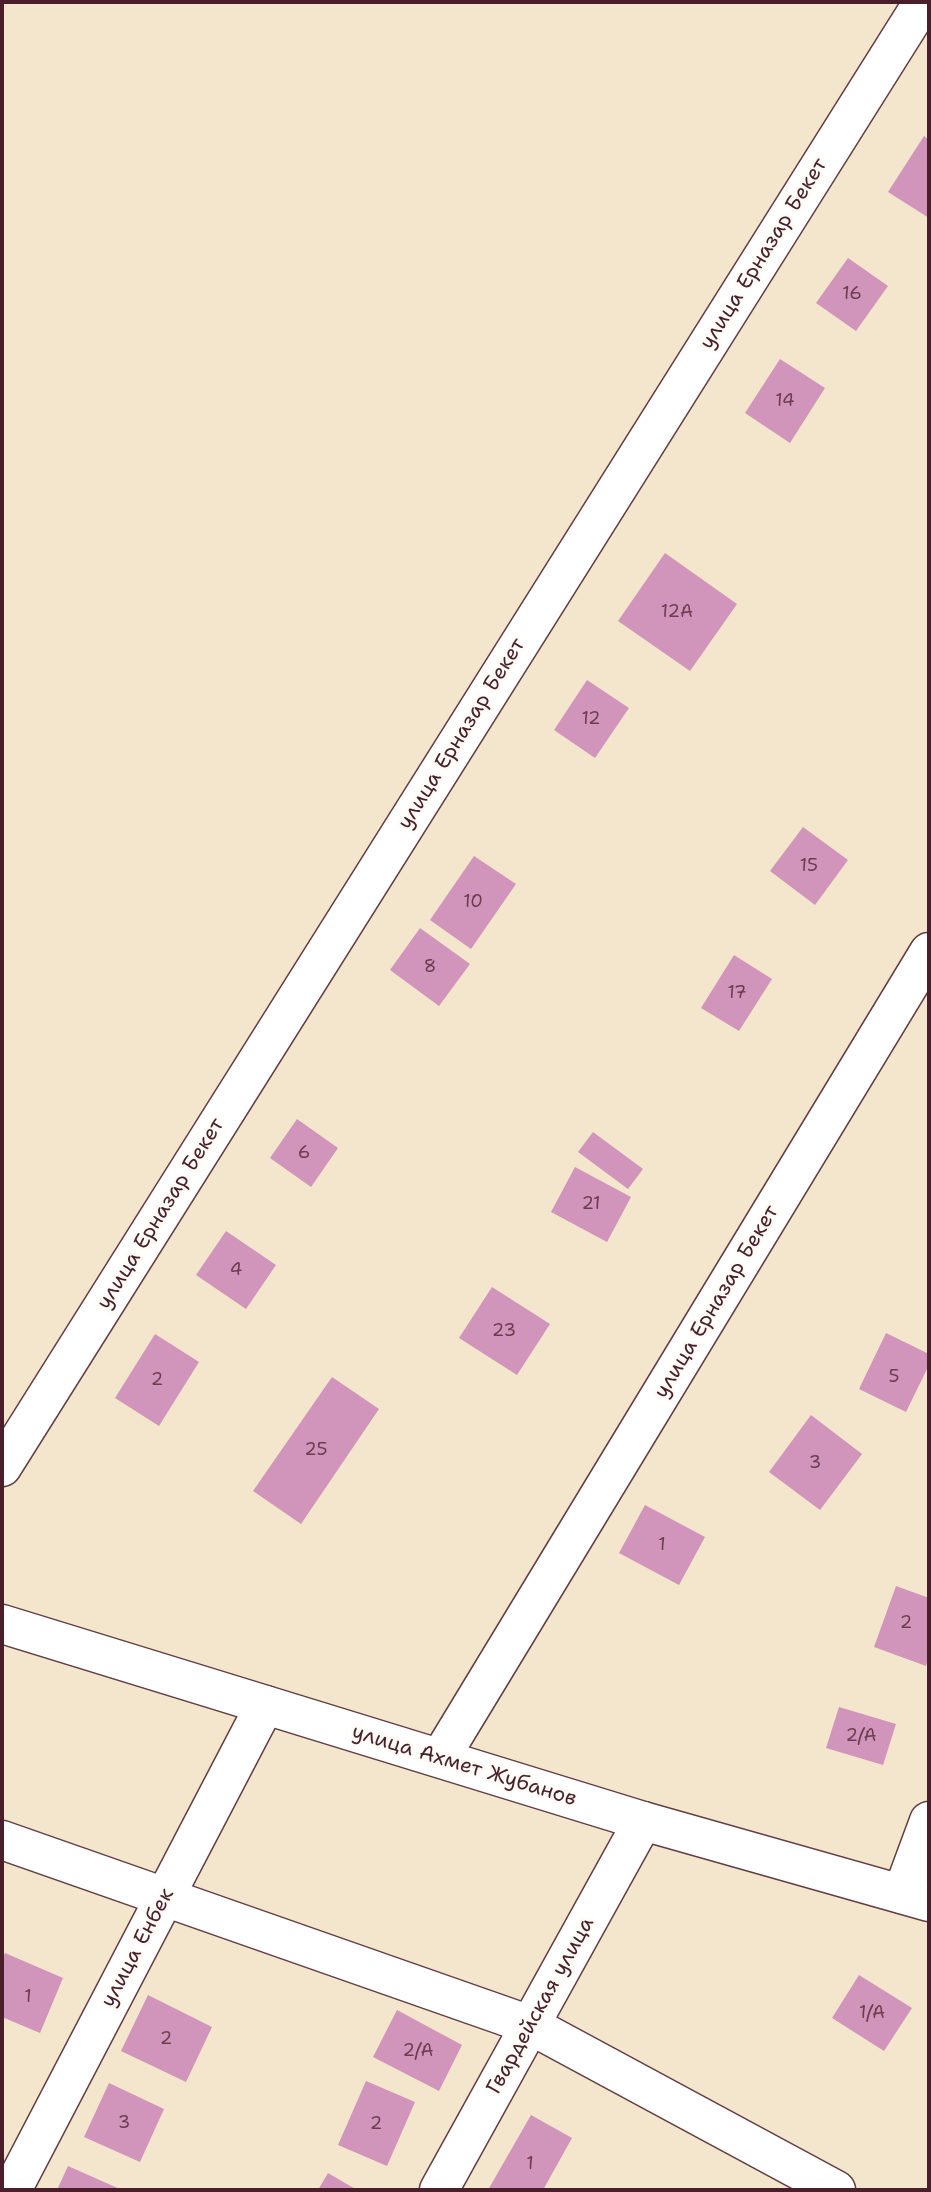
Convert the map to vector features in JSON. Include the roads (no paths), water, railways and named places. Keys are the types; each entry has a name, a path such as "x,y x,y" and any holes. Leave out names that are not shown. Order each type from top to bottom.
{"street":[{"name":"улица Ерназар Бекет","path":"2,1467 923,2"},
{"name":"улица Ерназар Бекет","path":"440,1759 929,953"},
{"name":"улица Ахмет Жубанов","path":"2,1624 643,1821 916,1898"},
{"name":"улица Енбек","path":"12,2190 265,1705"},
{"name":"Гвардейская улица","path":"439,2190 643,1821"},
{"path":"916,1898 929,1821"},
{"path":"2,1840 530,2025 836,2190"}]}
